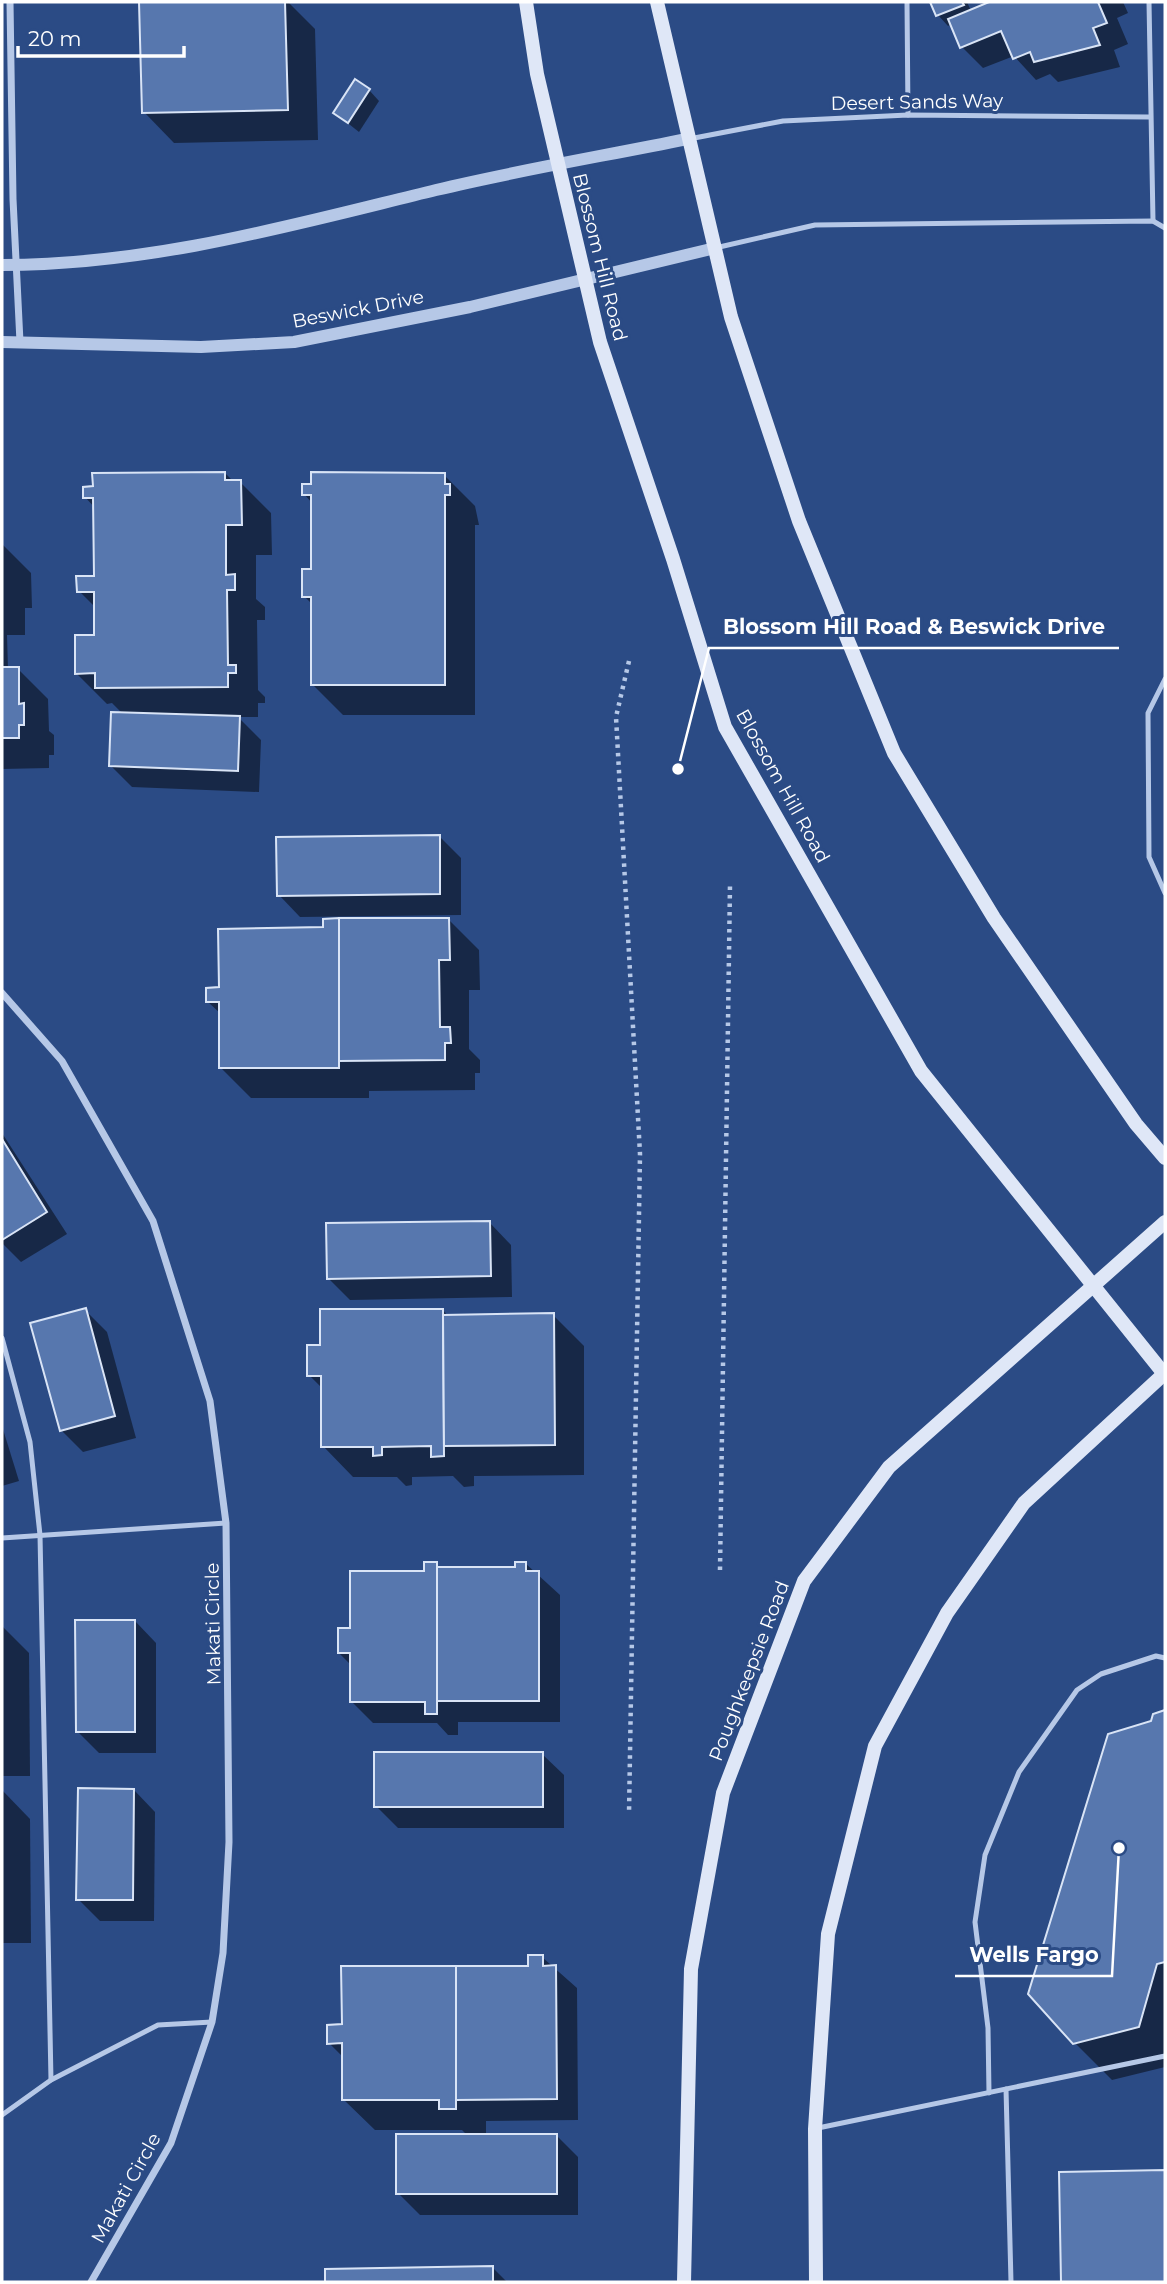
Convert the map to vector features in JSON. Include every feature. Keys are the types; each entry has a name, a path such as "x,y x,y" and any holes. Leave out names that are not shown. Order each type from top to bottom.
{"main road":[{"name":"Blossom Hill Road","path":"526,2 537,74 600,342 673,559 725,727 921,1071 1165,1374"},
{"path":"657,2 687,139 731,317 799,521 894,753 994,918 1136,1124 1165,1158"},
{"name":"Poughkeepsie Road","path":"684,2282 691,1969 723,1793 804,1581 889,1467 1165,1222"},
{"path":"816,2282 815,2129 828,1934 876,1746 947,1613 1024,1503 1165,1374"}],"street":[{"path":"10,2 13,199 19,265 20,342"},
{"path":"2,265 181,250 324,219 438,189 687,139"},
{"name":"Beswick Drive","path":"2,342 201,347 294,342 470,307 715,248"},
{"name":"Makati Circle","path":"2,993 62,1061 153,1220 210,1401 226,1522 229,1842 223,1952 212,2022 171,2143 91,2282"}],"lane":[{"path":"907,2 908,115"},
{"path":"1149,2 1149,117 1153,221"},
{"name":"Desert Sands Way","path":"687,139 783,121 908,115 1149,117"},
{"path":"715,248 815,225 1153,221 1165,228"},
{"path":"1165,679 1149,713 1149,857 1165,892"},
{"path":"2,1338 30,1442 40,1535 51,2080"},
{"path":"2,1538 226,1522"},
{"path":"989,2093 988,2028 975,1922 985,1855 1019,1772 1077,1690 1101,1674 1156,1656 1165,1658"},
{"path":"2,2115 51,2080 158,2025 212,2022"},
{"path":"815,2129 1165,2056"},
{"path":"1006,2089 1011,2282"}],"path":[{"path":"629,661 616,717 640,1154 629,1814"},
{"path":"720,1570 730,885"}],"building":[{"path":"139,2 285,2 288,110 142,113"},
{"path":"930,2 962,2 964,5 936,16"},
{"path":"989,2 1098,2 1107,23 1093,28 1100,45 1034,62 1030,52 1013,59 1001,31 960,48 948,19"},
{"path":"355,79 370,89 348,123 333,113"},
{"path":"225,472 225,480 241,480 242,525 226,525 226,575 235,574 235,590 227,590 228,665 236,665 236,673 228,673 228,687 95,688 95,673 75,674 75,635 94,635 94,592 77,592 76,576 94,576 93,498 83,498 83,487 93,486 92,473"},
{"path":"311,472 445,473 445,484 450,484 450,495 445,495 445,685 311,685 311,597 302,597 302,569 311,569 311,495 302,495 302,484 311,484"},
{"path":"2,667 19,667 19,704 24,703 24,725 19,725 19,738 2,738"},
{"path":"111,712 240,716 238,771 109,766"},
{"path":"440,835 440,894 277,896 276,837"},
{"path":"339,918 449,918 450,960 439,960 440,1027 450,1027 451,1043 445,1043 445,1060 339,1061"},
{"path":"339,918 339,1068 219,1068 219,1002 206,1002 206,988 219,987 218,929 323,927 323,919"},
{"path":"2,1139 47,1212 2,1240"},
{"path":"490,1221 491,1276 327,1279 326,1223"},
{"path":"86,1308 115,1416 60,1431 30,1323"},
{"path":"320,1309 443,1309 444,1456 431,1457 431,1446 382,1447 382,1455 373,1456 373,1447 321,1447 321,1376 307,1376 307,1345 320,1345"},
{"path":"554,1313 555,1445 444,1446 443,1315"},
{"path":"424,1562 437,1562 437,1714 425,1714 425,1702 350,1702 350,1653 338,1653 338,1628 350,1628 350,1571 424,1571"},
{"path":"515,1562 526,1562 526,1571 539,1571 539,1701 437,1701 437,1567 515,1567"},
{"path":"75,1620 135,1620 135,1732 76,1732"},
{"path":"1165,1710 1165,1962 1157,1964 1139,2027 1073,2044 1028,1994 1108,1734 1151,1721 1153,1714"},
{"path":"374,1752 543,1752 543,1807 374,1807"},
{"path":"78,1788 134,1789 133,1900 76,1900"},
{"path":"528,1955 543,1955 543,1966 556,1965 557,2099 456,2100 456,1966 528,1966"},
{"path":"341,1966 456,1966 456,2109 439,2109 439,2100 342,2100 342,2043 327,2044 327,2025 342,2024"},
{"path":"396,2134 557,2134 557,2194 396,2194"},
{"path":"1165,2170 1165,2282 1061,2282 1059,2172"},
{"path":"493,2266 493,2282 325,2282 325,2269"}],"place":[{"name":"Blossom Hill Road & Beswick Drive","path":"678,769"},
{"name":"Wells Fargo","path":"1119,1848"}]}
